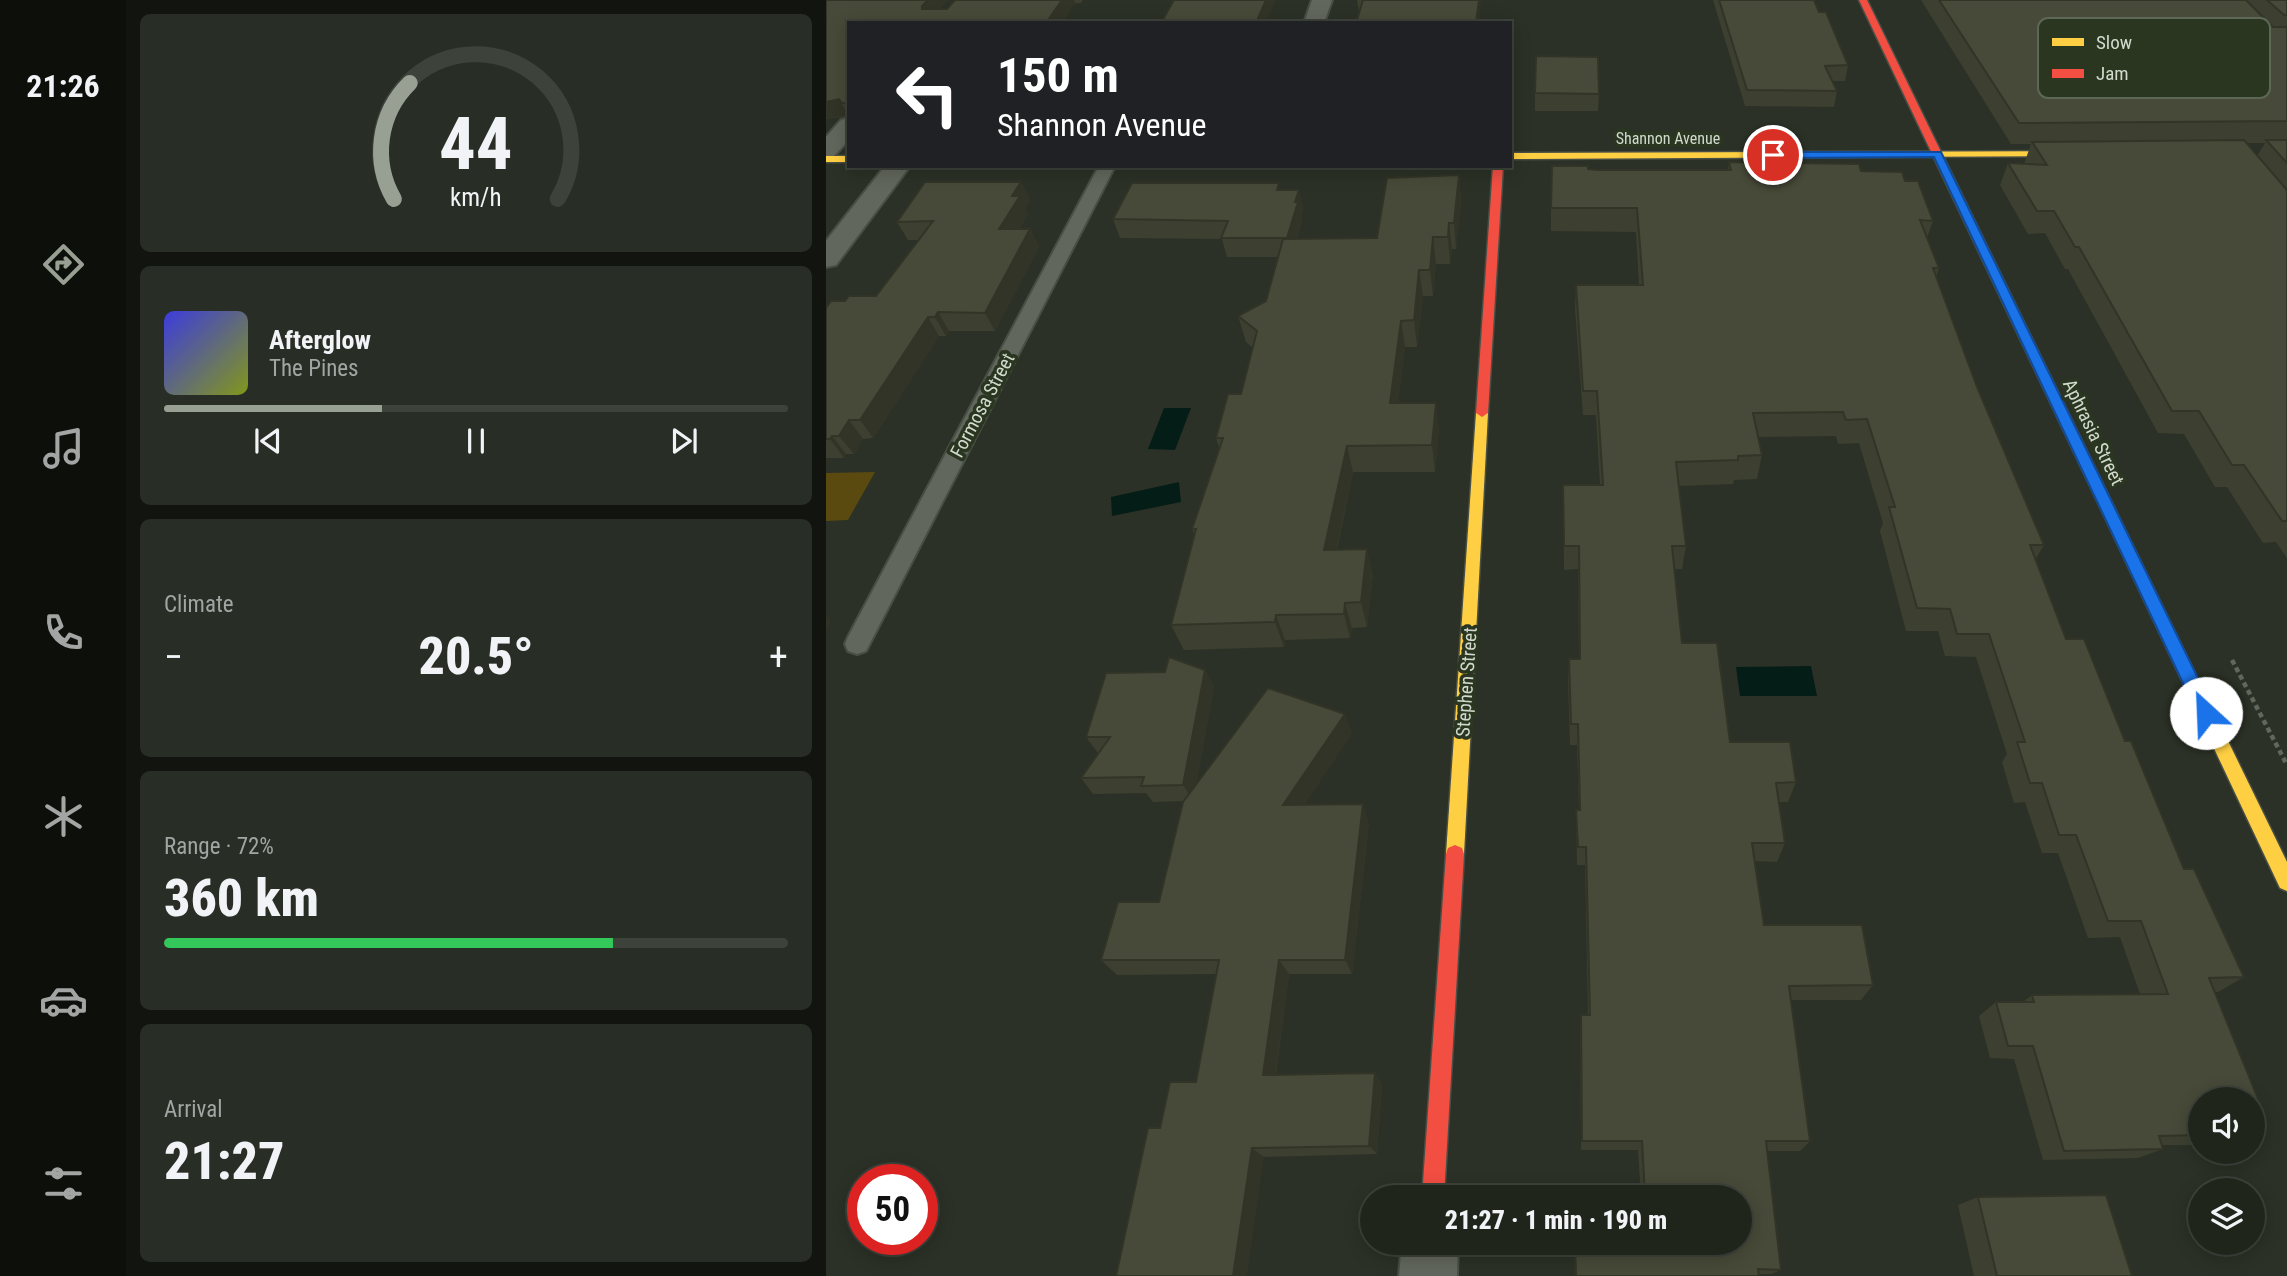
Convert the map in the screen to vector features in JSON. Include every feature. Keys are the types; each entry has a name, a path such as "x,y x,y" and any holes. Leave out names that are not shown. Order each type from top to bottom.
{"main road":[{"name":"Aphrasia Street","path":"1863,0 2287,882"},
{"name":"Shannon Avenue","path":"1512,156 2099,153"},
{"path":"826,159 847,159"},
{"name":"Stephen Street","path":"1434,1185 1499,168"}],"street":[{"path":"1315,21 1322,0"},
{"path":"826,150 847,127"},
{"path":"826,258 896,168"},
{"path":"1428,1276 1429,1255"}],"lane":[{"name":"Formosa Street","path":"857,644 1106,168"}],"shaded area":[{"path":"875,472 848,520 826,521 826,473"}],"water":[{"path":"1164,408 1191,408 1175,450 1148,449"},
{"path":"1179,482 1181,502 1112,516 1111,497"},
{"path":"1811,666 1817,696 1740,696 1736,667"}],"building":[{"path":"826,0 928,0 922,9 947,9 955,0 1062,0 1047,21 847,21 847,103 842,103 839,99 826,102"},
{"path":"1174,0 1266,0 1257,21 1162,21"},
{"path":"1363,0 1479,0 1476,21 1357,21"},
{"path":"1719,0 1814,0 1819,12 1826,12 1848,65 1825,66 1837,91 1747,90"},
{"path":"1939,0 2246,0 2264,18 2038,18 2038,98 2270,98 2270,24 2273,27 2287,27 2287,121 2019,123"},
{"path":"2267,0 2287,0 2287,15 2284,15"},
{"path":"1536,56 1598,57 1599,94 1535,93"},
{"path":"2244,140 2287,190 2287,521 2282,521 2244,465 2232,465 2199,411 2172,411 2079,247 2075,247 2054,211 2037,211 2008,163 2047,165 2032,142"},
{"path":"2266,140 2287,140 2287,163"},
{"path":"1729,162 1859,164 1861,171 1902,172 1905,181 1918,181 1933,221 1920,220 1939,268 1933,268 1977,387 2044,545 2030,545 2066,639 2084,639 2125,741 2131,741 2184,869 2194,869 2244,977 2209,978 2253,1087 2188,1087 2188,1135 2159,1136 2163,1149 2064,1151 2033,1046 2008,1046 1996,1002 2034,1002 2032,995 2168,994 2141,921 2108,921 2076,835 2059,835 2042,783 2030,783 2017,742 2025,742 1989,634 1957,634 1950,609 1917,608 1889,507 1895,507 1867,419 1846,420 1843,412 1753,413 1762,455 1738,456 1738,460 1676,462 1686,546 1672,546 1682,643 1717,643 1730,742 1790,742 1796,782 1776,783 1785,843 1752,843 1764,925 1862,925 1873,985 1789,986 1810,1141 1766,1141 1781,1270 1758,1269 1759,1276 1576,1276 1575,1255 1752,1255 1752,1185 1644,1185 1642,1141 1582,1141 1581,1015 1590,1015 1586,847 1578,847 1578,724 1571,724 1569,659 1580,659 1579,546 1564,546 1563,485 1603,485 1597,391 1583,391 1576,285 1643,285 1637,208 1551,208 1552,166 1588,166 1588,169 1598,170 1731,170"},
{"path":"1459,175 1454,223 1449,223 1448,237 1433,237 1430,270 1419,270 1414,320 1401,321 1390,403 1436,403 1432,445 1347,446 1324,550 1367,549 1361,602 1345,603 1344,614 1276,615 1275,622 1171,625 1196,529 1192,529 1223,438 1216,438 1228,394 1241,394 1257,331 1238,316 1266,301 1283,239 1377,238 1387,178"},
{"path":"925,182 1021,182 1012,196 1020,196 999,229 1030,229 985,313 938,312 935,317 928,317 860,420 849,420 839,436 826,439 826,308 831,301 845,301 849,296 876,296 933,221 897,222"},
{"path":"1132,183 1279,183 1277,190 1299,190 1287,238 1221,238 1228,221 1113,219"},
{"path":"1169,657 1205,670 1183,785 1141,786 1144,777 1081,778 1110,737 1086,737 1106,673 1165,672"},
{"path":"1268,688 1345,714 1283,805 1363,804 1345,960 1279,960 1263,1075 1375,1073 1369,1146 1252,1148 1233,1276 1116,1276 1148,1128 1160,1128 1170,1082 1196,1082 1219,960 1101,960 1118,902 1159,902 1183,802"},
{"path":"2106,1195 2132,1276 1997,1276 1978,1197"}],"traffic: slow":[{"path":"1512,156 2079,153"},
{"path":"826,159 847,159"},
{"path":"1455,854 1482,413"},
{"path":"2107,507 2287,882"}],"traffic: jam":[{"path":"1863,0 2107,507"},
{"path":"1482,413 1498,168"},
{"path":"1434,1185 1455,854"}],"route":[{"path":"1773,155 1938,154 2206,713"}]}
